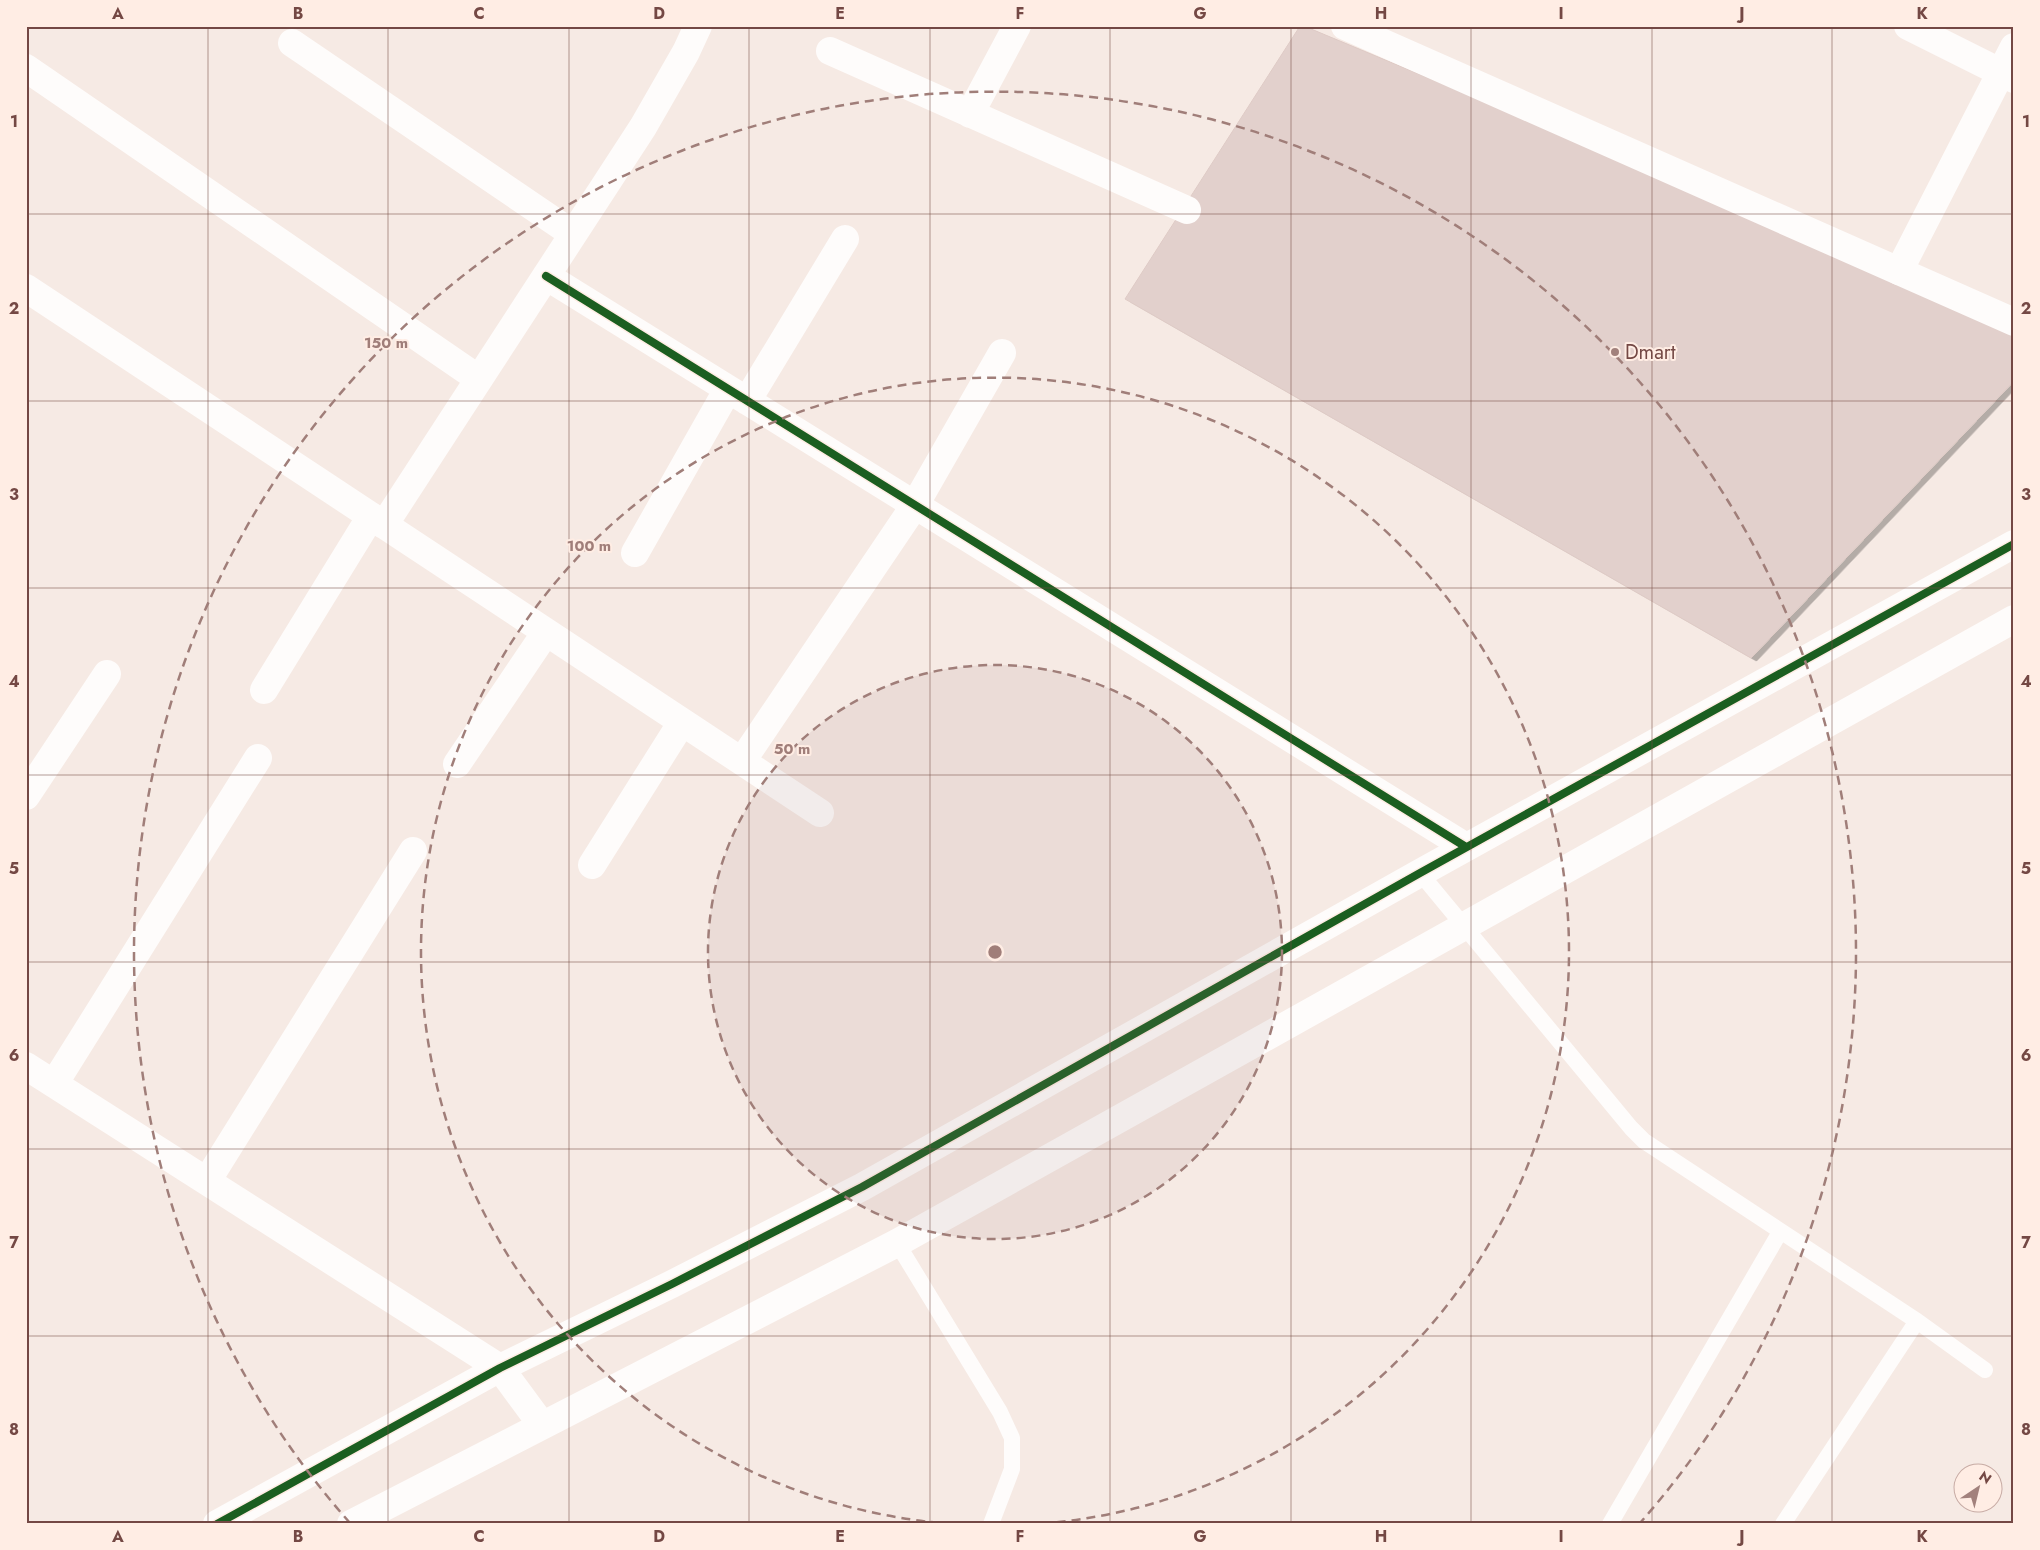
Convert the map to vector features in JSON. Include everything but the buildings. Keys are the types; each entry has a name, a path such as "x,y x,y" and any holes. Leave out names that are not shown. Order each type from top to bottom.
{"street":[{"path":"264,690 377,520 479,379 660,98 698,26"},
{"path":"970,114 1017,26"},
{"path":"1345,26 2014,322"},
{"path":"1908,26 2007,76"},
{"path":"292,43 573,234"},
{"path":"1899,271 2007,76 2014,47"},
{"path":"830,51 1187,210"},
{"path":"26,68 479,379"},
{"path":"635,553 738,395 845,238"},
{"path":"546,276 1466,847"},
{"path":"26,288 820,813"},
{"path":"742,762 915,505 1002,353"},
{"path":"217,1524 500,1368 672,1284 862,1187 1420,872 2014,544"},
{"path":"351,1524 897,1244 2014,619"},
{"path":"457,764 546,632"},
{"path":"26,796 107,674"},
{"path":"592,864 682,722"},
{"path":"54,1084 258,758"},
{"path":"207,1182 414,851"},
{"path":"26,1066 500,1368 542,1426"}],"lane":[{"path":"1420,872 1631,1128 1644,1141 1780,1232 1917,1320 1985,1370"},
{"path":"1610,1524 1780,1232"},
{"path":"897,1244 1000,1412 1012,1438 1012,1469 991,1524"},
{"path":"1783,1524 1917,1320"}],"cycle path":[{"path":"546,276 1466,847"},
{"path":"217,1524 500,1368 672,1284 862,1187 1420,873 2014,544"}],"place":[{"name":"Dmart","path":"1615,352"}]}
